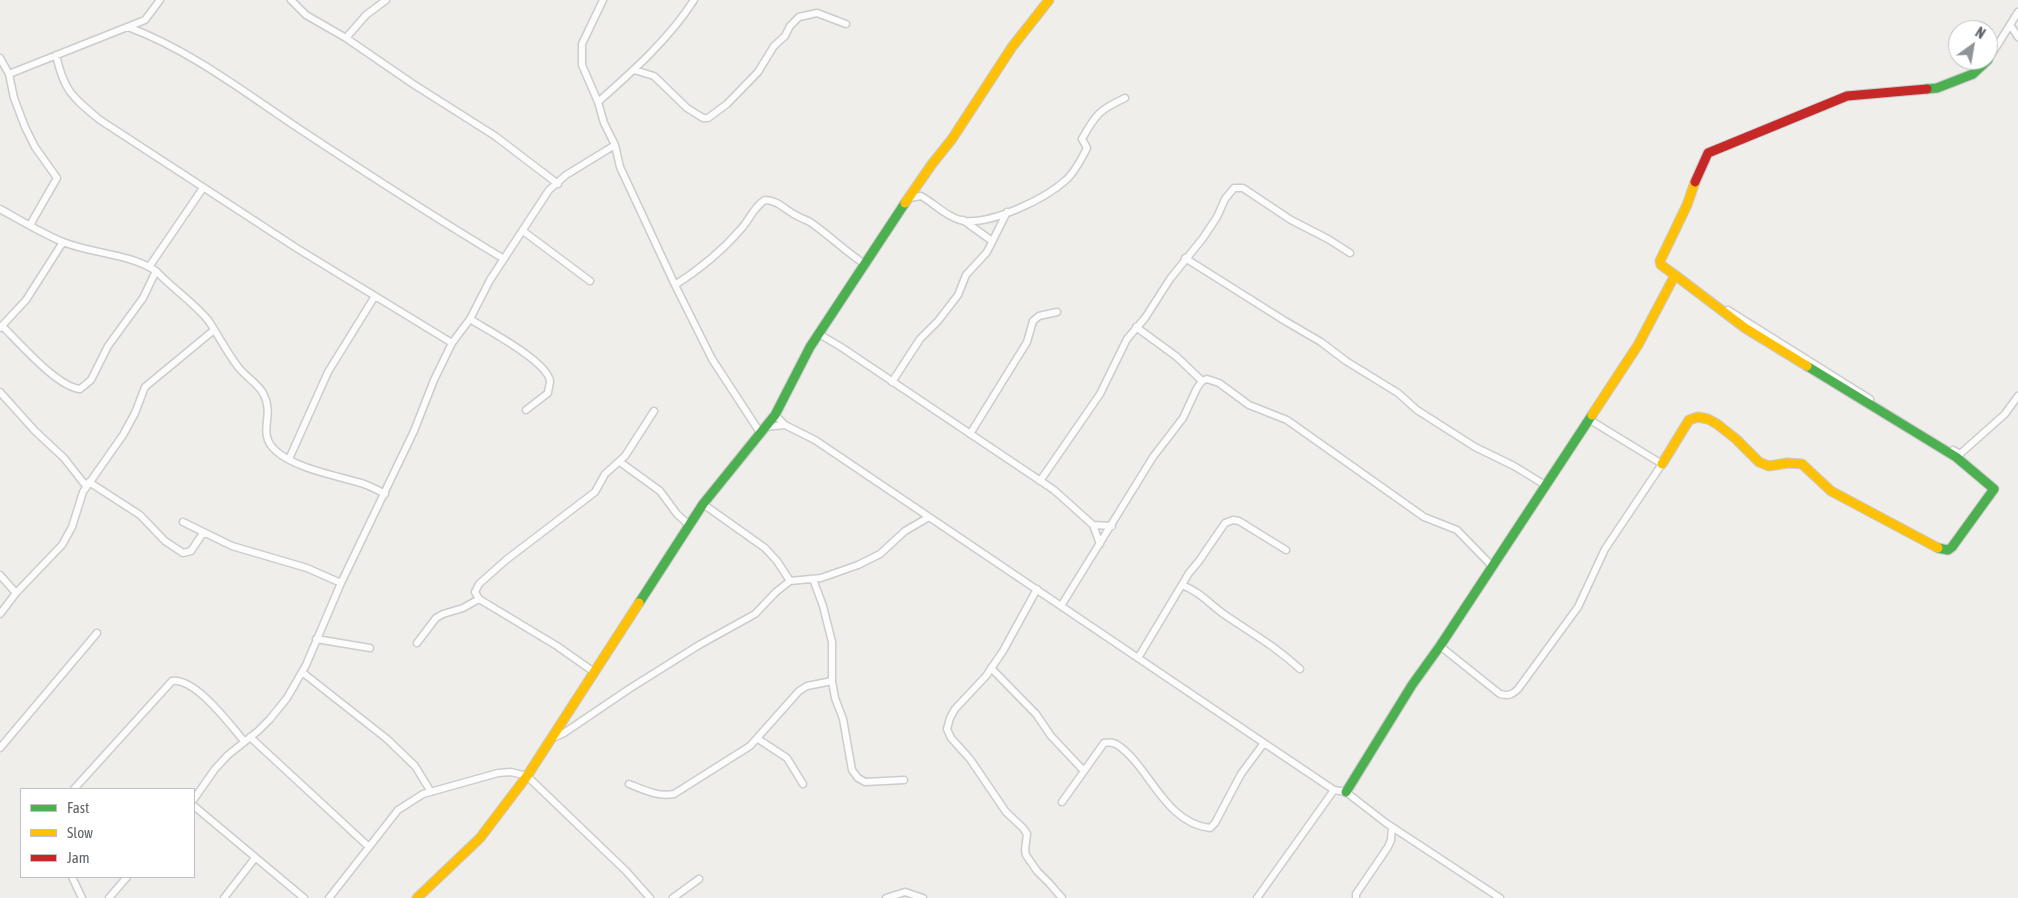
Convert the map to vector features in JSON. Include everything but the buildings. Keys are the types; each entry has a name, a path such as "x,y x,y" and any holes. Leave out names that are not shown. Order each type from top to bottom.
{"street":[{"path":"9,74 145,20 160,0"},
{"path":"291,0 306,15 346,38 494,136 558,184"},
{"path":"603,0 587,32 581,53 582,65 598,102 604,123 615,145 620,167 675,285 712,359 763,430"},
{"path":"598,102 634,70 676,24 694,0"},
{"path":"417,898 480,838 527,776 703,504 775,415 810,346 866,265 908,198 952,139 1017,40 1034,21 1048,0"},
{"path":"346,38 366,15 383,1"},
{"path":"1998,45 2018,12"},
{"path":"634,70 654,76 687,108 703,118 708,118 727,104 758,72 777,41 785,36 790,26 799,17 817,13 846,24"},
{"path":"2011,26 2018,37"},
{"path":"128,28 162,41 236,86 401,196 504,259"},
{"path":"56,55 66,88 74,98 100,120 298,249 452,343"},
{"path":"0,58 9,74 14,98 35,147 57,178 30,225"},
{"path":"1440,646 1500,694 1507,696 1513,694 1578,607 1605,550 1689,420 1695,417 1713,420 1759,462 1769,466 1788,463 1802,464 1831,491 1942,550 1948,550 1952,547 1994,489 1956,457 1746,328 1661,265 1660,261 1687,205 1704,159 1713,150 1729,146 1847,96 1936,88 1960,80 1977,70"},
{"path":"963,220 991,218 1007,212 1038,199 1066,180 1087,148 1082,139 1098,114 1106,107 1125,98"},
{"path":"195,798 215,769 270,719 287,698 302,672 341,583 414,431 434,380 452,343 470,319 490,280 549,190 566,175 615,145"},
{"path":"1040,481 1100,394 1127,340 1145,318 1185,258 1212,224 1230,191 1238,187 1243,188 1300,225 1328,238 1350,253"},
{"path":"149,267 203,188"},
{"path":"908,198 921,196 945,213 963,220 992,241"},
{"path":"675,285 712,258 742,229 765,200 782,204 866,265"},
{"path":"0,209 63,242 128,259 156,271 196,308 214,330 234,361 248,378 255,382 262,392 269,408 265,435 269,444 277,452 311,468 369,485 385,494"},
{"path":"892,382 920,339 947,311 958,295 966,275 981,260 1007,212"},
{"path":"523,231 590,281"},
{"path":"63,242 26,300 1,327 64,385 80,389 91,380 108,346 143,298 156,271"},
{"path":"1185,258 1284,321 1321,342 1346,361 1398,393 1417,410 1475,447 1514,466 1545,485"},
{"path":"1675,275 1769,337 1960,454 2005,414 2018,396"},
{"path":"1346,792 1412,685 1440,646 1491,565 1590,420 1638,345 1675,275"},
{"path":"289,459 328,372 375,296"},
{"path":"970,434 1026,342 1034,321 1039,316 1056,312"},
{"path":"470,319 533,358 545,370 550,381 548,393 526,410"},
{"path":"1136,328 1178,357 1202,381"},
{"path":"0,614 16,593 62,545 72,528 88,484 123,435 146,387 214,330"},
{"path":"819,334 1054,490 1093,525 1100,544"},
{"path":"1061,606 1153,457 1183,418 1202,381 1206,379 1219,383 1249,405 1287,420 1424,517 1457,530 1491,565"},
{"path":"0,392 21,417 88,484 140,516 165,541 183,554 191,551 203,533"},
{"path":"594,672 557,646 479,599 475,592 479,584 506,560 592,496 605,474 620,462 654,411"},
{"path":"775,415 785,425 815,440 1334,790 1346,792 1392,827 1500,898"},
{"path":"1590,420 1662,464"},
{"path":"763,430 785,425"},
{"path":"620,462 660,492 689,526"},
{"path":"703,504 765,548 777,561 790,582"},
{"path":"550,740 564,733 699,645 755,614 776,592 790,582 836,574 880,554 905,531 930,517"},
{"path":"1138,658 1182,585 1222,526 1228,521 1239,521 1286,550"},
{"path":"183,522 232,546 307,568 341,583"},
{"path":"1093,525 1112,526"},
{"path":"0,575 16,593"},
{"path":"813,578 823,606 832,642 832,681 835,698 843,719 852,770 858,778 865,782 904,780"},
{"path":"1182,585 1204,596 1224,614 1282,652 1300,669"},
{"path":"1037,589 1003,651 991,668 955,709 947,729 951,738 970,759 1006,812 1023,828 1027,834 1026,855 1037,872 1049,882 1062,898"},
{"path":"418,643 436,618 463,608 479,599"},
{"path":"0,748 97,633"},
{"path":"316,639 370,648"},
{"path":"991,668 1036,714 1051,736 1084,770"},
{"path":"302,672 387,739 415,766 431,792"},
{"path":"75,788 172,680 184,682 195,689 247,739 369,847"},
{"path":"629,784 664,796 674,794 732,758 758,738 799,692 807,686 832,681"},
{"path":"758,738 788,758 803,784"},
{"path":"1062,802 1104,743 1110,742 1118,745 1130,757 1170,806 1188,820 1201,827 1210,828 1215,823 1241,774 1264,743"},
{"path":"329,898 398,810 410,800 498,773 511,772 527,776 626,871 650,898"},
{"path":"1256,898 1334,790"},
{"path":"195,807 304,898"},
{"path":"1356,898 1356,894 1388,847 1391,840 1392,827"},
{"path":"224,898 255,858"},
{"path":"72,878 82,898"},
{"path":"108,898 126,878"},
{"path":"673,898 699,879"},
{"path":"886,898 905,892 923,898"}],"traffic: fast":[{"path":"1927,89 1937,88 1973,74 1977,70"},
{"path":"639,603 703,504 775,415 810,347 905,203"},
{"path":"1807,366 1956,457 1994,489 1952,547 1948,550 1938,548"},
{"path":"1346,792 1412,685 1440,646 1592,415"}],"traffic: slow":[{"path":"905,203 952,139 1012,47 1049,0"},
{"path":"1592,415 1638,345 1675,275 1661,265 1660,261 1687,205 1695,182"},
{"path":"1675,275 1745,328 1807,366"},
{"path":"1662,464 1689,420 1698,417 1708,419 1736,439 1759,462 1769,466 1788,463 1802,464 1831,491 1938,548"},
{"path":"417,898 480,838 527,776 639,603"}],"traffic: jam":[{"path":"1695,182 1708,153 1847,96 1927,89"}]}
